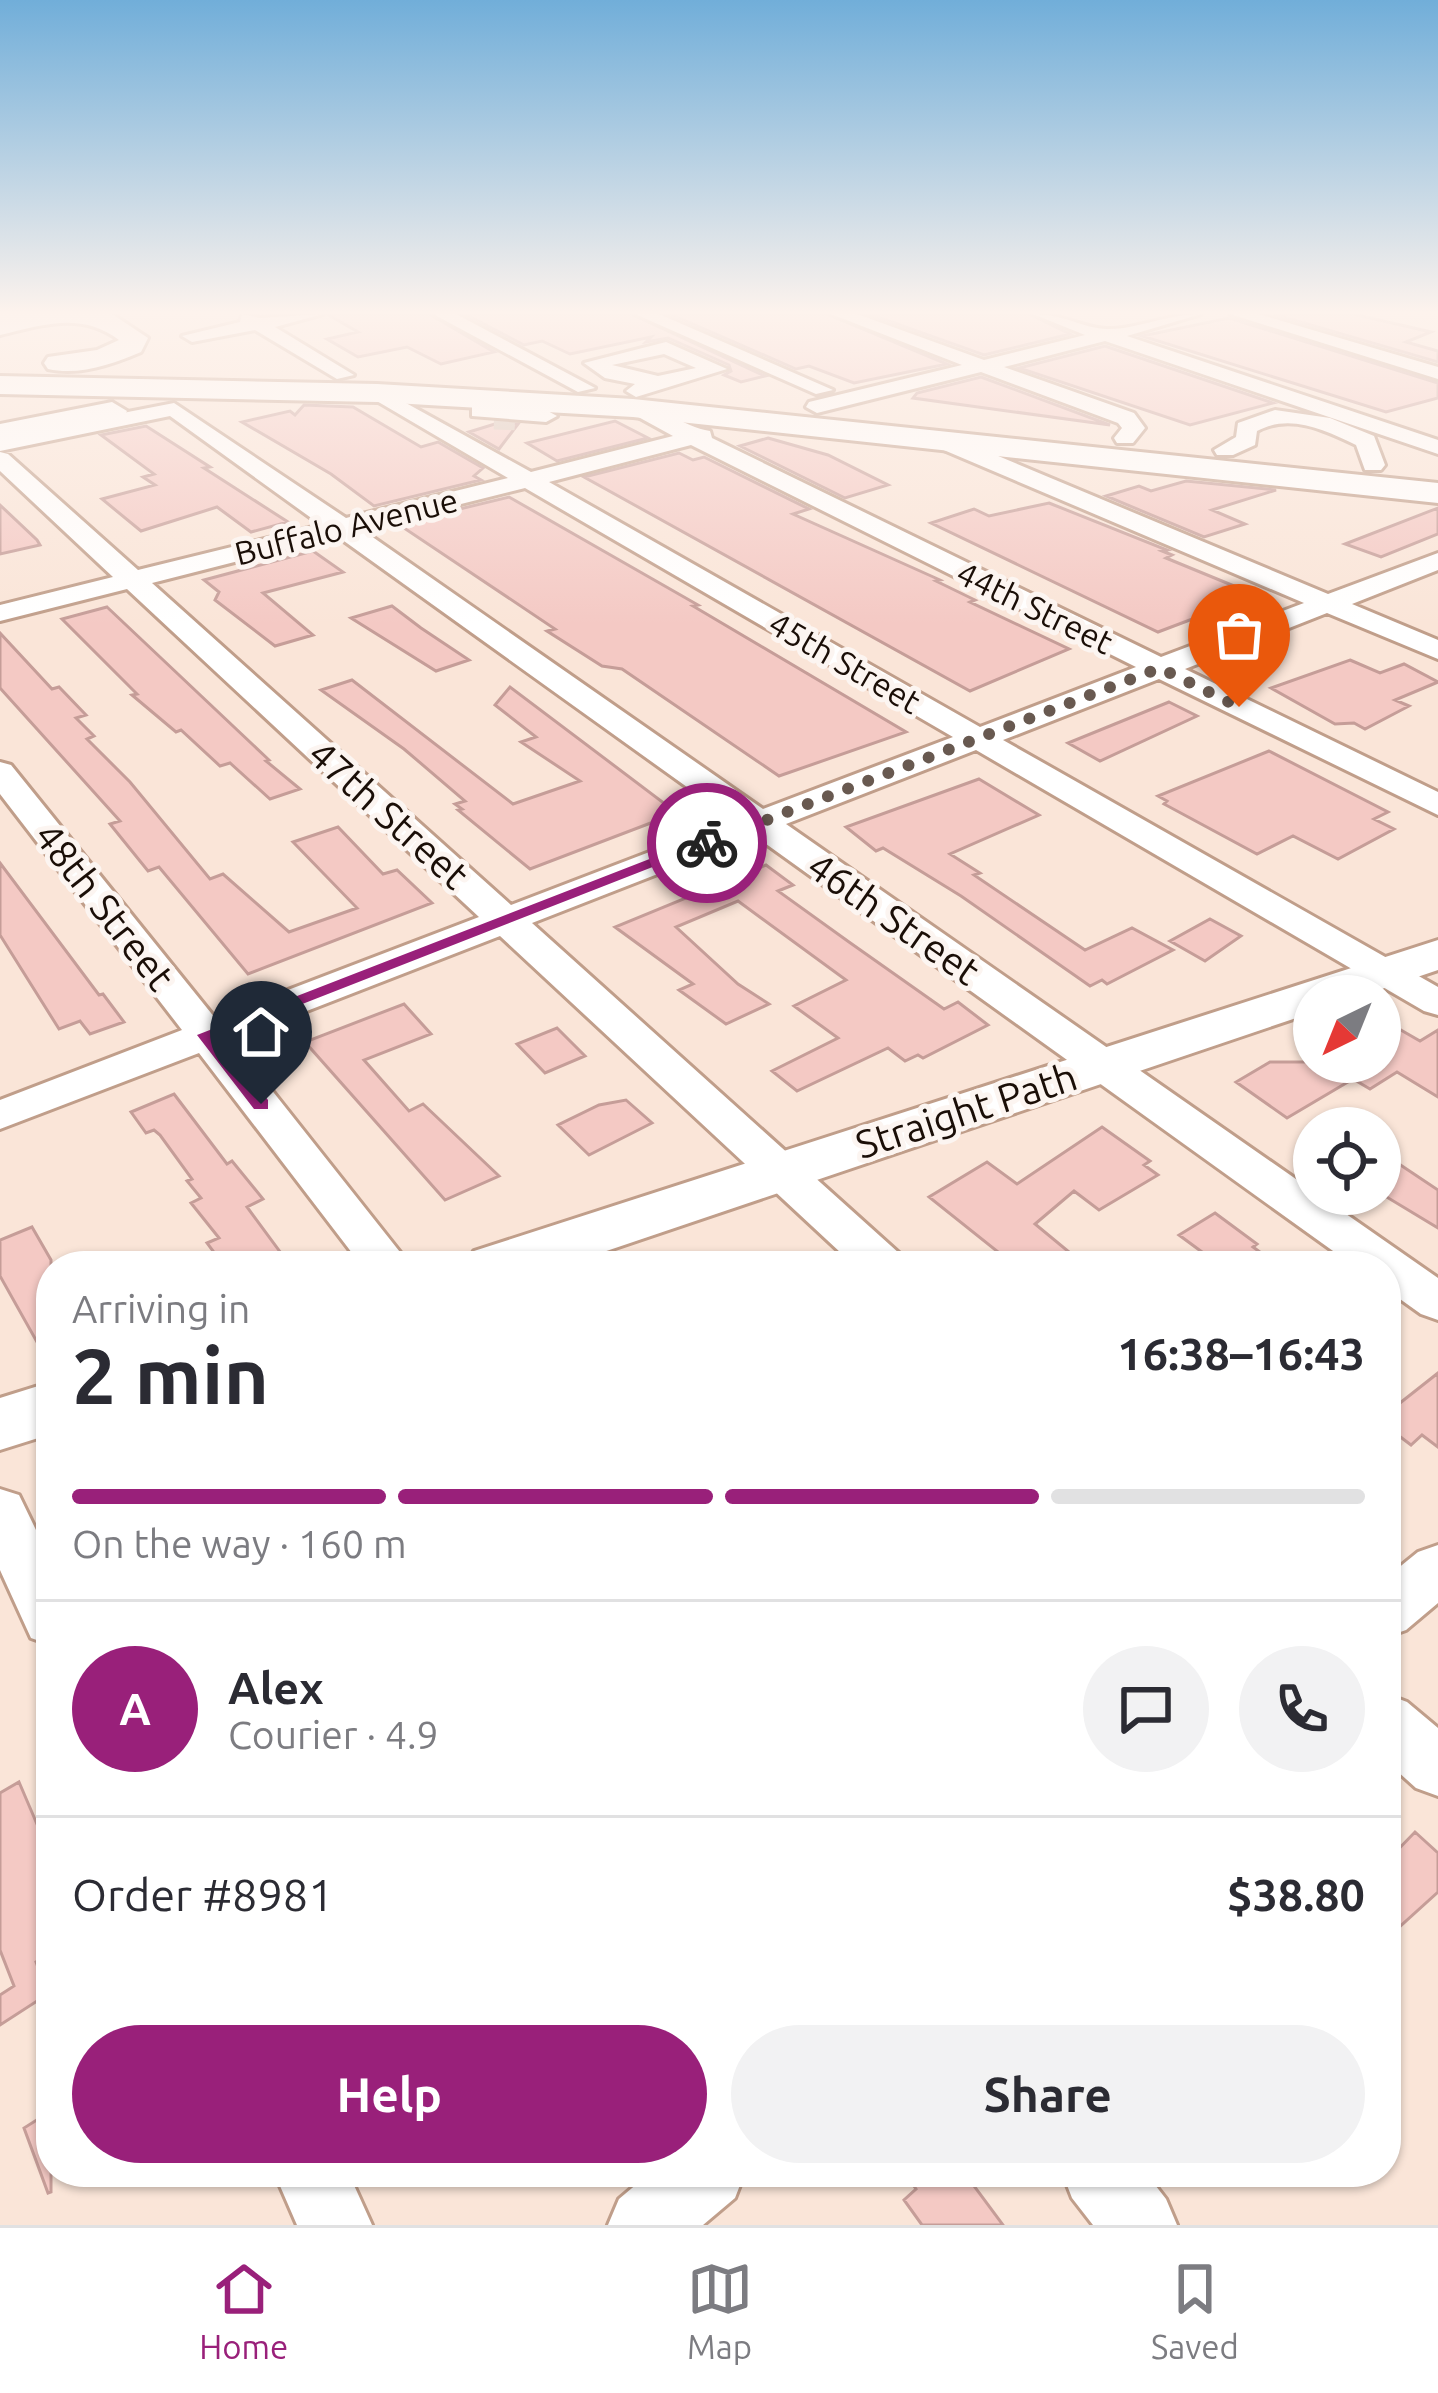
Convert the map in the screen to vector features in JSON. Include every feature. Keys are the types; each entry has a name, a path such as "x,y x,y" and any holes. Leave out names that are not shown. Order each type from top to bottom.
{"highway":[{"path":"0,434 82,418"},
{"path":"748,418 1438,489"},
{"path":"761,421 775,418"},
{"path":"851,418 1007,426"},
{"path":"950,418 1438,472"}],"main road":[{"name":"Straight Path","path":"539,1251 1438,955"},
{"path":"0,1424 36,1413"}],"street":[{"name":"46th Street","path":"0,444 130,418"},
{"name":"46th Street","path":"187,418 1366,1251"},
{"name":"45th Street","path":"419,418 1438,1003"},
{"path":"483,418 482,425 509,429 524,428 536,418"},
{"name":"44th Street","path":"672,418 693,438 1438,805"},
{"path":"1125,438 1133,428 1126,418"},
{"path":"1352,418 1438,447"},
{"name":"Buffalo Avenue","path":"0,613 761,421"},
{"path":"940,440 1438,650"},
{"name":"47th Street","path":"0,459 867,1251"},
{"path":"0,1114 1438,561"},
{"name":"48th Street","path":"0,772 376,1251"},
{"name":"46th Street","path":"1401,1276 1438,1302"},
{"path":"0,1511 36,1588"},
{"path":"1401,1600 1438,1569"},
{"path":"1401,1735 1438,1768"},
{"path":"317,2187 335,2225"},
{"path":"645,2225 692,2187"},
{"path":"1110,2187 1140,2225"}],"building":[{"path":"371,418 421,447 438,442 483,468 474,476 481,480 374,506 331,474 242,422"},
{"path":"1058,418 1091,418 1110,425"},
{"path":"1168,418 1217,418 1190,425"},
{"path":"615,421 648,438 557,461 527,443"},
{"path":"498,423 518,424 499,449 469,432"},
{"path":"146,426 288,522 251,532 217,507 141,531 102,499 155,485 143,477 154,474 101,435"},
{"path":"768,438 828,455 888,485 845,498 740,446"},
{"path":"679,453 693,460 704,457 809,509 793,514 940,580 936,581 975,600 970,602 1069,649 970,691 584,477"},
{"path":"1186,481 1276,490 1212,510 1245,524 1204,537 1106,496 1139,486 1151,491"},
{"path":"509,497 906,732 779,776 622,669 602,666 547,631 555,629 398,524"},
{"path":"1049,503 1167,550 1162,551 1172,555 1166,558 1256,595 1158,632 931,523 974,509 989,516"},
{"path":"0,505 37,540 40,545 0,554"},
{"path":"1438,508 1438,534 1381,557 1345,544"},
{"path":"313,551 343,572 263,593 313,635 275,646 215,600 219,592 204,580"},
{"path":"392,606 469,660 436,671 351,618"},
{"path":"107,607 300,789 270,799 230,763 220,766 132,695 137,694 62,619"},
{"path":"0,633 52,689 59,687 86,715 76,718 94,736 87,739 130,782 210,879 223,874 289,932 357,908 293,842 338,827 383,874 397,870 432,903 248,974 159,867 148,871 110,824 120,821 0,688"},
{"path":"1350,660 1380,673 1404,664 1438,682 1395,700 1409,706 1365,729 1354,723 1335,724 1271,688"},
{"path":"352,680 513,804 580,781 521,742 536,737 495,705 510,687 677,813 530,869 458,810 462,809 455,804 465,801 404,749 321,690"},
{"path":"1169,702 1197,716 1100,761 1068,743"},
{"path":"1269,751 1388,812 1374,819 1394,829 1338,859 1293,836 1257,854 1164,804 1167,801 1158,796"},
{"path":"979,779 1039,815 950,854 1085,950 1132,928 1173,950 1107,984 1102,980 1090,986 961,896 883,848 876,851 846,827"},
{"path":"0,863 124,1022 90,1034 80,1021 59,1029 0,935"},
{"path":"766,865 793,885 778,891 944,1009 958,1002 988,1025 923,1058 918,1055 905,1061 888,1048 797,1091 772,1071 838,1038 794,1006 846,980 738,901 676,927 738,984 769,1004 726,1024 679,990 693,984 615,927"},
{"path":"1210,919 1241,936 1205,961 1170,941"},
{"path":"404,1004 431,1034 364,1060 409,1111 423,1104 499,1176 445,1200 305,1042"},
{"path":"557,1028 585,1056 545,1073 517,1044"},
{"path":"1401,1030 1420,1041 1438,1030 1438,1097 1401,1074"},
{"path":"1270,1062 1293,1062 1293,1083 1346,1083 1306,1107 1293,1107 1287,1118 1236,1082"},
{"path":"174,1094 227,1164 232,1161 263,1199 247,1207 280,1251 213,1251 207,1243 219,1238 191,1203 201,1198 187,1181 192,1179 160,1135 154,1130 146,1133 131,1112"},
{"path":"626,1100 652,1123 589,1155 558,1125 599,1105"},
{"path":"1102,1127 1150,1161 1144,1165 1158,1175 1099,1210 1074,1191 1035,1224 1068,1251 997,1251 929,1197 987,1162 1017,1184"},
{"path":"1401,1165 1438,1190 1438,1228 1401,1206"},
{"path":"1215,1213 1257,1244 1253,1247 1258,1251 1201,1251 1179,1235"},
{"path":"32,1227 46,1251 36,1251 36,1340 0,1276 0,1240"},
{"path":"1438,1373 1438,1447 1422,1435 1411,1445 1401,1437 1401,1402"},
{"path":"19,1782 36,1822 36,2002 0,2025 0,1995 14,1986 0,1950 0,1793"},
{"path":"1415,1832 1438,1853 1438,1892 1401,1925 1401,1846"},
{"path":"36,2120 36,2160 24,2128"},
{"path":"975,2187 1003,2225 922,2225 904,2200 916,2189"}],"tunnel":[{"path":"494,419 522,420"}],"way so far":[{"path":"707,843 1160,668 1239,707"}],"route":[{"path":"261,1104 207,1035 707,843"}]}
